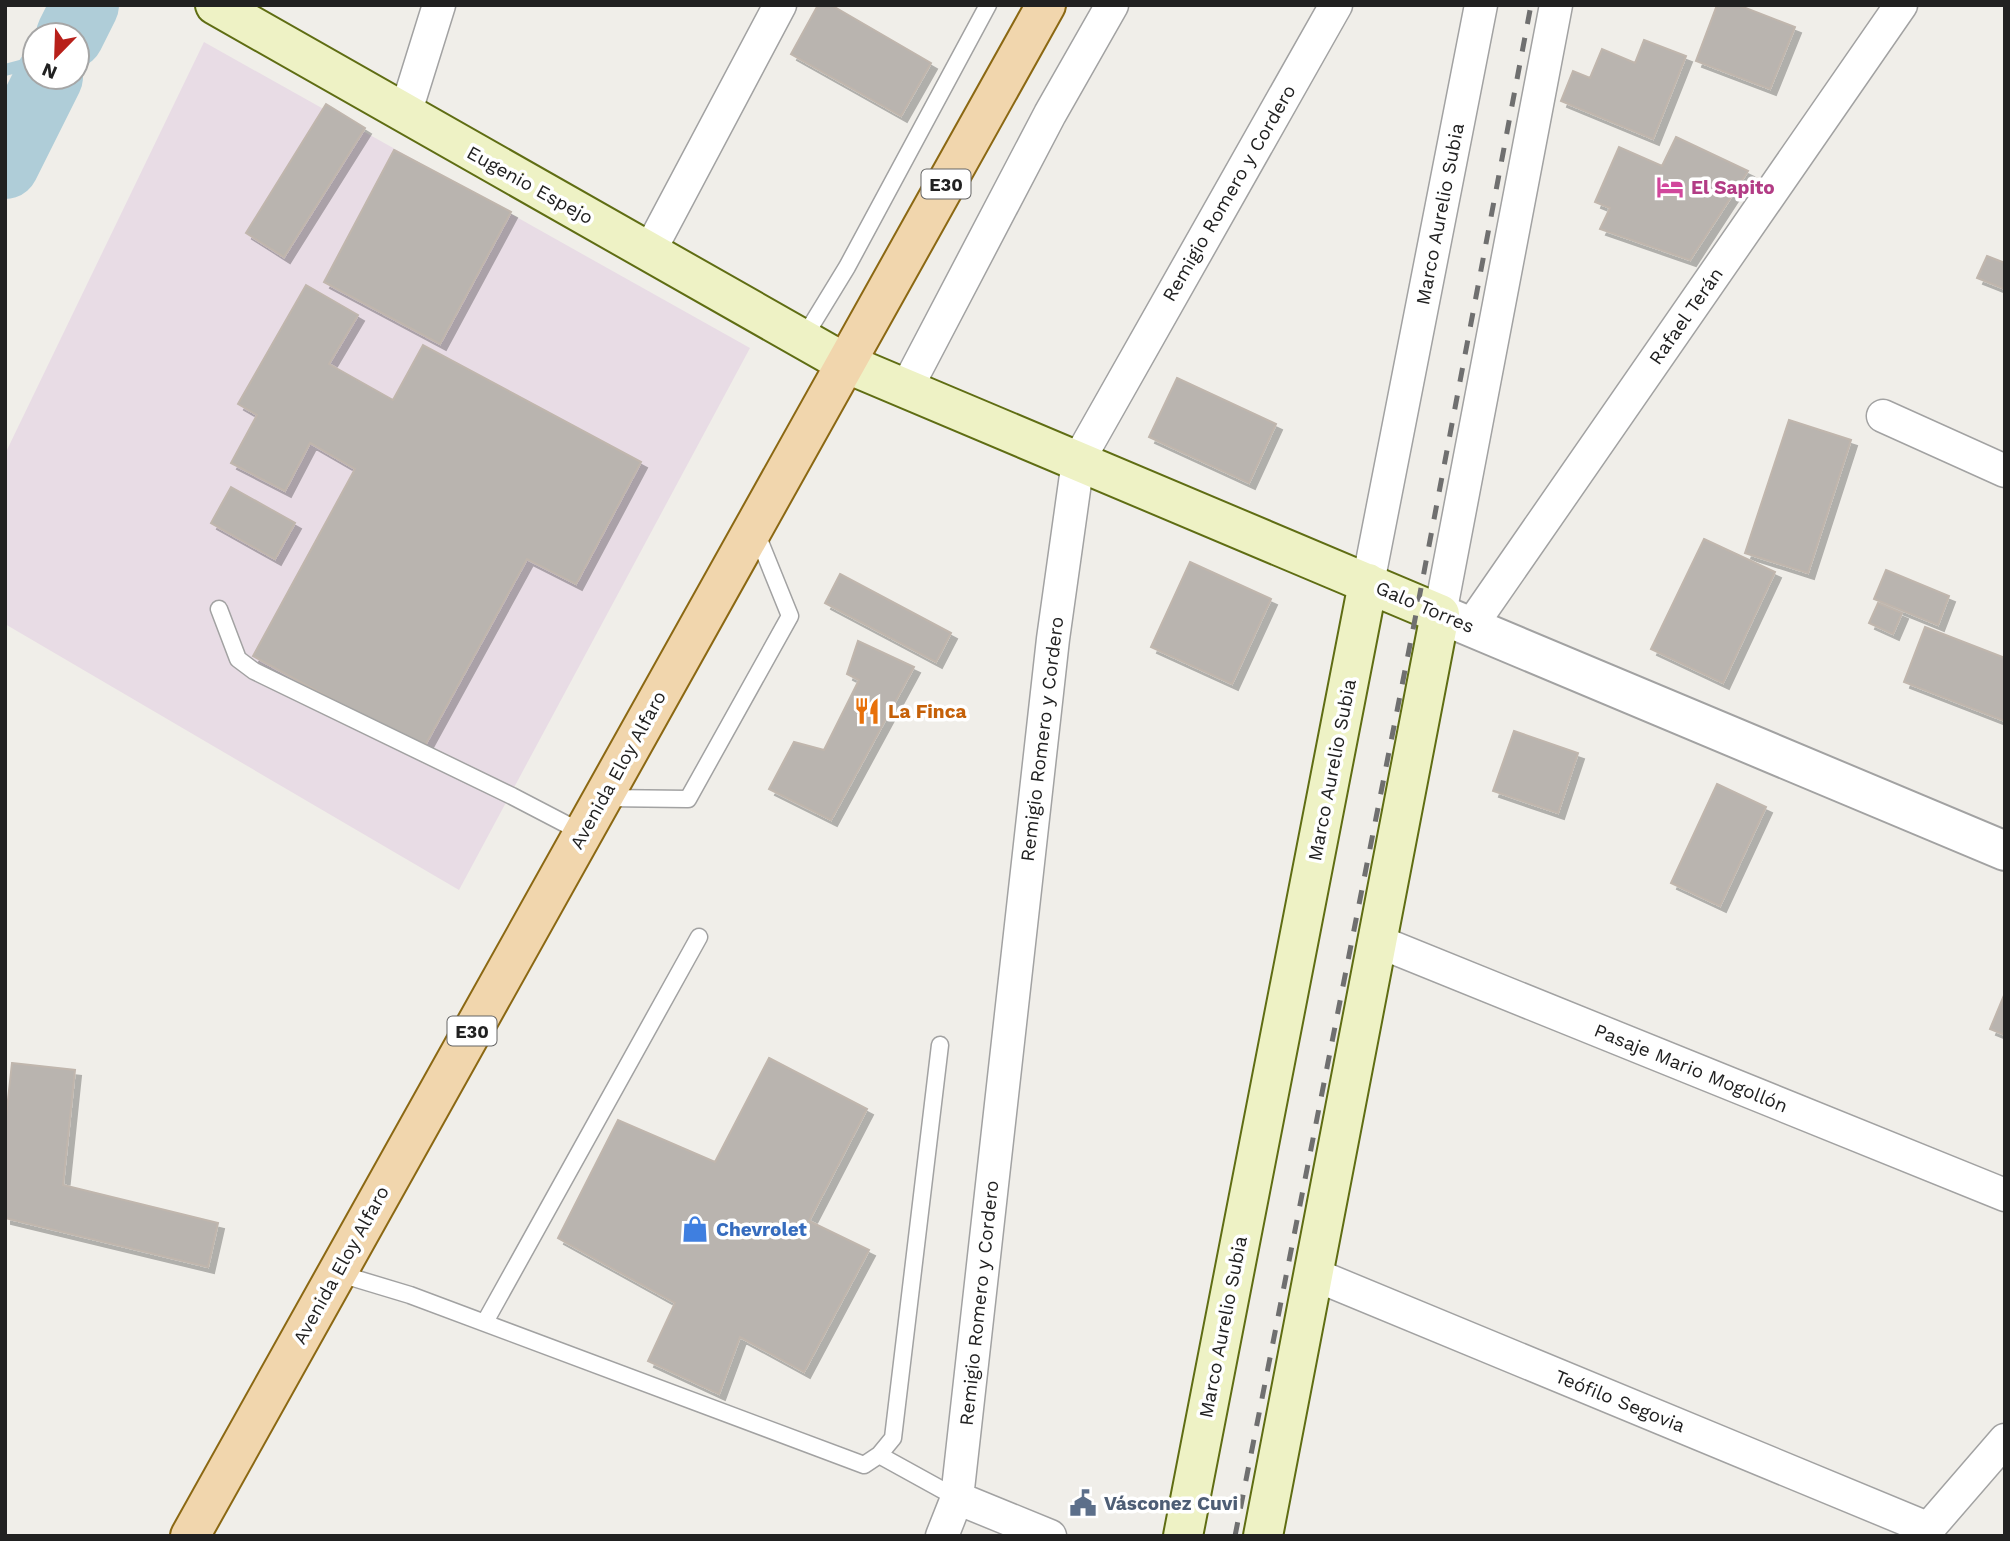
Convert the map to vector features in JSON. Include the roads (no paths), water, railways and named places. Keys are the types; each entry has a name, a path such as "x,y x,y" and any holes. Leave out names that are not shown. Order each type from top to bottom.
{"main road":[{"name":"Eugenio Espejo","path":"215,5 845,363"},
{"name":"Avenida Eloy Alfaro","path":"190,1536 1046,5"},
{"name":"Galo Torres","path":"845,363 1456,620"},
{"name":"Marco Aurelio Subia","path":"1182,1536 1368,583"},
{"path":"1263,1536 1377,940 1456,620"}],"street":[{"path":"405,114 439,5"},
{"path":"649,252 780,5"},
{"path":"906,389 1050,114 1112,5"},
{"name":"Remigio Romero y Cordero","path":"942,1536 957,1498 1053,639 1078,461 1336,5"},
{"name":"Marco Aurelio Subia","path":"1368,583 1481,5"},
{"path":"1456,620 1556,5"},
{"name":"Rafael Terán","path":"1456,620 1901,5"},
{"path":"1883,416 2005,471"},
{"name":"Galo Torres","path":"1456,620 2005,851"},
{"name":"Pasaje Mario Mogollón","path":"1377,940 2005,1195"},
{"name":"Teófilo Segovia","path":"1313,1274 1924,1532"},
{"path":"1924,1532 2005,1440"},
{"path":"957,1498 1050,1536"}],"lane":[{"path":"803,339 847,267 988,5"},
{"path":"603,798 688,799 695,788 790,616 754,527"},
{"path":"219,609 238,659 254,671 583,833"},
{"path":"485,1322 699,937"},
{"path":"337,1273 485,1322 864,1465 879,1455 893,1438 940,1045"},
{"path":"879,1455 957,1498"}],"waterway":[{"path":"77,21 85,5"},
{"path":"5,70 21,66"},
{"path":"5,165 42,91"}],"railway":[{"path":"1235,1536 1418,604 1531,5"}],"place":[{"name":"El Sapito","path":"1670,187"},
{"name":"La Finca","path":"867,711"},
{"name":"Chevrolet","path":"695,1229"},
{"name":"Vásconez Cuvi","path":"1083,1503"}]}
